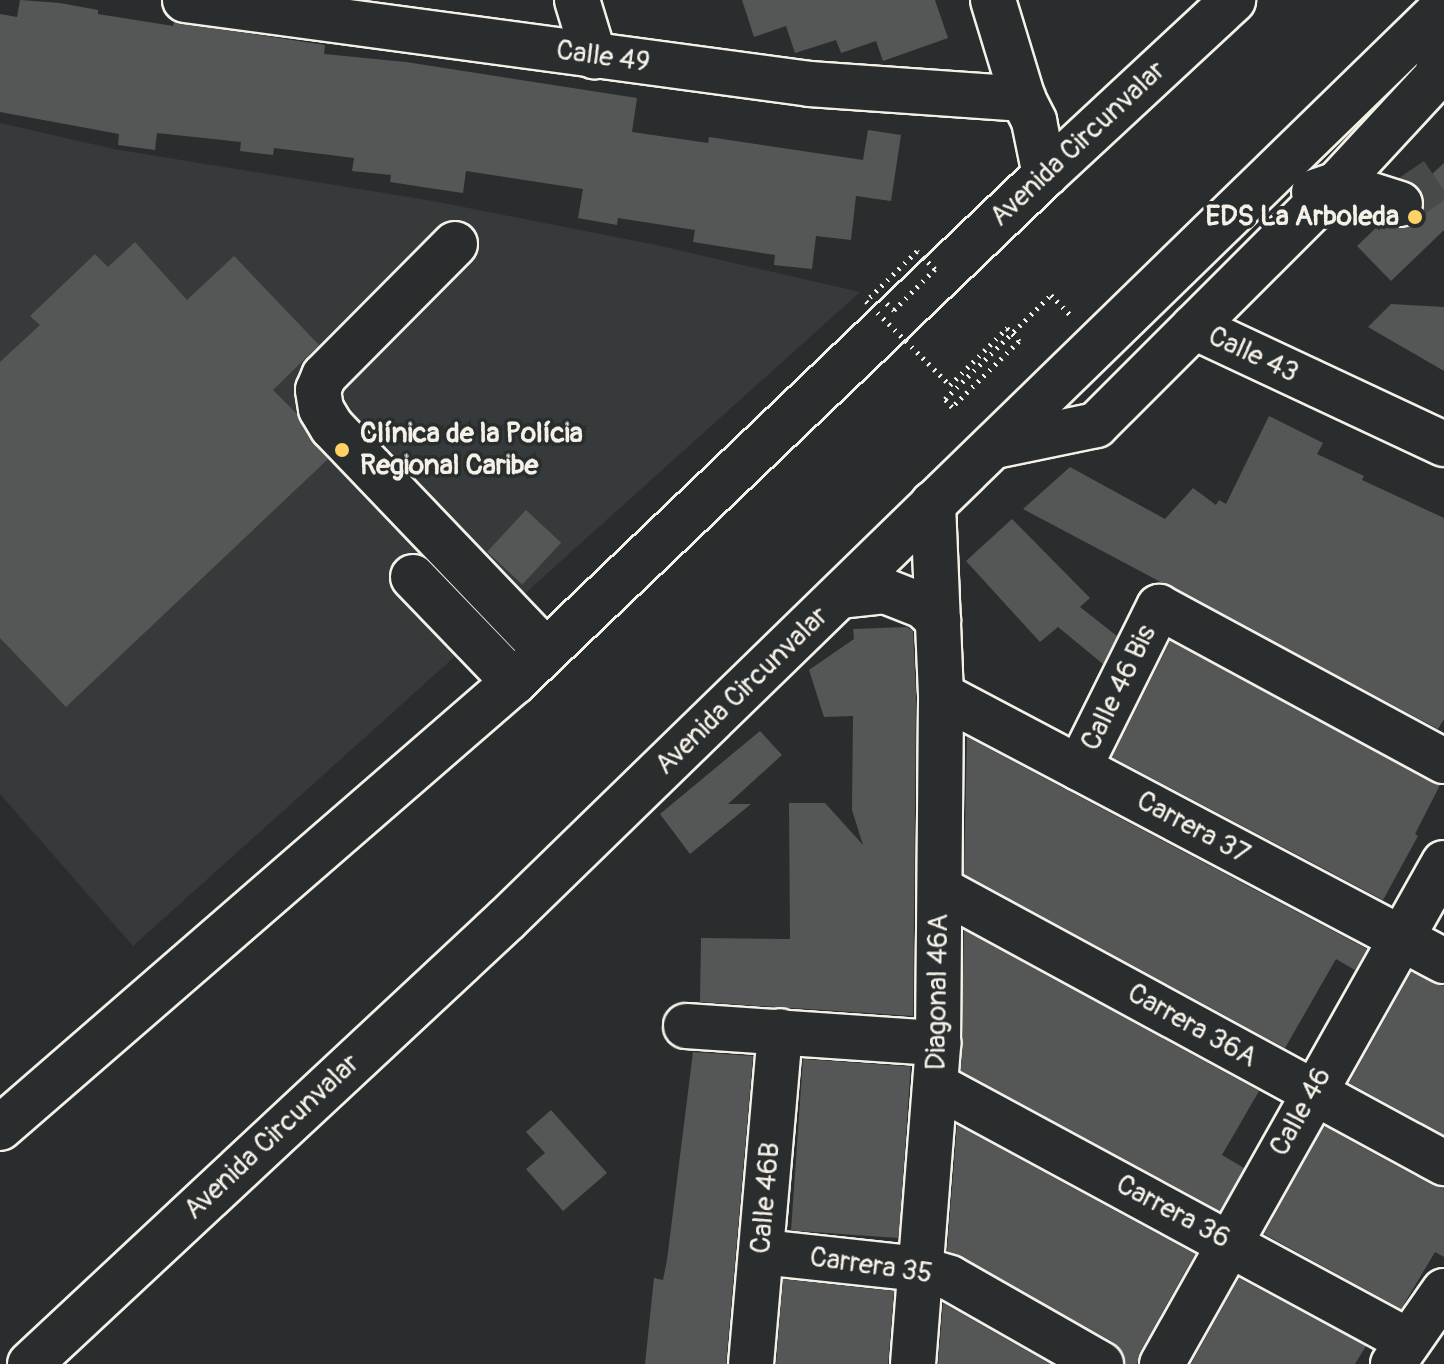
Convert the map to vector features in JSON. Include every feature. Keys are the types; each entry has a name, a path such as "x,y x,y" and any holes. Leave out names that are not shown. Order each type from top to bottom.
{"main road":[{"name":"Calle 49","path":"185,0 594,56 1029,110 1099,125"},
{"path":"577,0 594,56"},
{"path":"993,0 1029,110 1045,175"},
{"name":"Avenida Circunvalar","path":"0,1128 514,682 1045,175 1233,0"},
{"name":"Avenida Circunvalar","path":"30,1364 506,920 1444,7"},
{"path":"1194,327 1337,184 1437,76 1444,41"},
{"path":"1218,227 1337,184 1400,204"},
{"path":"455,244 324,376 318,390 321,409 332,427 546,651"},
{"name":"Calle 43","path":"995,446 1096,425 1194,327 1444,444"},
{"name":"Diagonal 46A","path":"913,1364 937,1065 941,695 933,503"},
{"path":"413,577 514,682"},
{"path":"841,596 885,591 923,606 938,620"},
{"name":"Calle 46 Bis","path":"1079,768 1159,607 1444,761"},
{"name":"Carrera 37","path":"941,695 1444,961"},
{"name":"Calle 46","path":"1162,1364 1312,1092 1444,863"},
{"name":"Carrera 36A","path":"940,889 1444,1163"},
{"name":"Carrera 36","path":"686,1026 780,1031 937,1065 1229,1242 1400,1352"},
{"name":"Calle 46B","path":"751,1364 780,1031"},
{"name":"Carrera 35","path":"762,1252 921,1269 986,1295 1101,1364"},
{"path":"1400,1352 1444,1291"}],"path":[{"path":"881,298 894,310 935,269 917,251 866,301 950,385 1007,328 1019,341 952,407 945,399 1051,295 1074,319 1063,329"}],"shaded area":[{"name":"Clínica de la Polícia Regional Caribe","path":"0,123 114,149 433,201 656,245 860,292 133,946 0,794"}],"building":[{"path":"20,0 60,3 98,10 98,14 173,26 174,22 325,45 324,54 406,62 637,98 632,132 708,143 709,137 863,160 868,130 901,135 891,201 856,196 851,240 816,236 812,269 774,265 775,255 693,242 695,230 618,218 617,225 578,218 583,189 466,171 463,193 390,182 391,175 352,171 354,158 274,148 273,155 240,151 241,142 157,133 155,150 118,145 119,134 0,112 0,14 17,17"},
{"path":"742,0 935,0 948,38 883,61 876,41 841,53 836,40 795,53 786,26 754,37"},
{"name":"EDS La Arboleda","path":"1444,163 1444,230 1391,281 1357,246 1380,224 1405,228 1417,222 1424,212 1424,199 1418,187"},
{"path":"135,242 187,300 234,256 319,345 273,390 297,414 311,440 328,459 66,707 0,638 0,362 40,325 30,316 95,254 108,267"},
{"path":"1391,304 1444,307 1444,371 1368,327"},
{"path":"1269,416 1323,443 1317,454 1364,476 1362,480 1444,518 1444,719 1438,729 1023,509 1070,467 1165,519 1193,488 1216,505 1219,500 1226,504"},
{"path":"526,510 561,543 522,584 487,552"},
{"path":"1012,519 1090,598 1080,607 1117,636 1103,664 1058,627 1040,642 966,561"},
{"path":"907,627 913,631 916,695 913,1016 700,1002 701,938 790,939 789,803 825,803 863,845 852,810 853,716 824,717 809,670 854,639 853,629"},
{"path":"1170,641 1440,785 1415,834 1418,836 1383,900 1112,757"},
{"path":"760,731 782,755 728,804 751,804 690,854 660,814"},
{"path":"967,737 1367,949 1355,970 1336,959 1285,1048 964,874"},
{"path":"964,930 1259,1091 1222,1155 1244,1168 1220,1211 961,1071"},
{"path":"1411,972 1444,986 1444,1135 1349,1083"},
{"path":"693,1052 753,1056 726,1364 645,1364 654,1278 663,1280 667,1260"},
{"path":"803,1059 911,1067 899,1238 791,1231"},
{"path":"551,1110 607,1173 563,1211 526,1169 545,1153 526,1132"},
{"path":"957,1125 1195,1254 1140,1352 1137,1364 1126,1364 1123,1352 1113,1342 947,1251"},
{"path":"1324,1126 1432,1185 1444,1188 1444,1257 1435,1252 1401,1309 1264,1234"},
{"path":"1239,1278 1366,1346 1355,1364 1191,1364"},
{"path":"783,1279 894,1291 888,1364 776,1364"},
{"path":"943,1303 1050,1364 938,1364"}],"tunnel":[{"path":"1400,204 1444,174"}],"place":[{"name":"EDS La Arboleda","path":"1415,217"},
{"name":"Clínica de la Polícia Regional Caribe","path":"342,450"}]}
